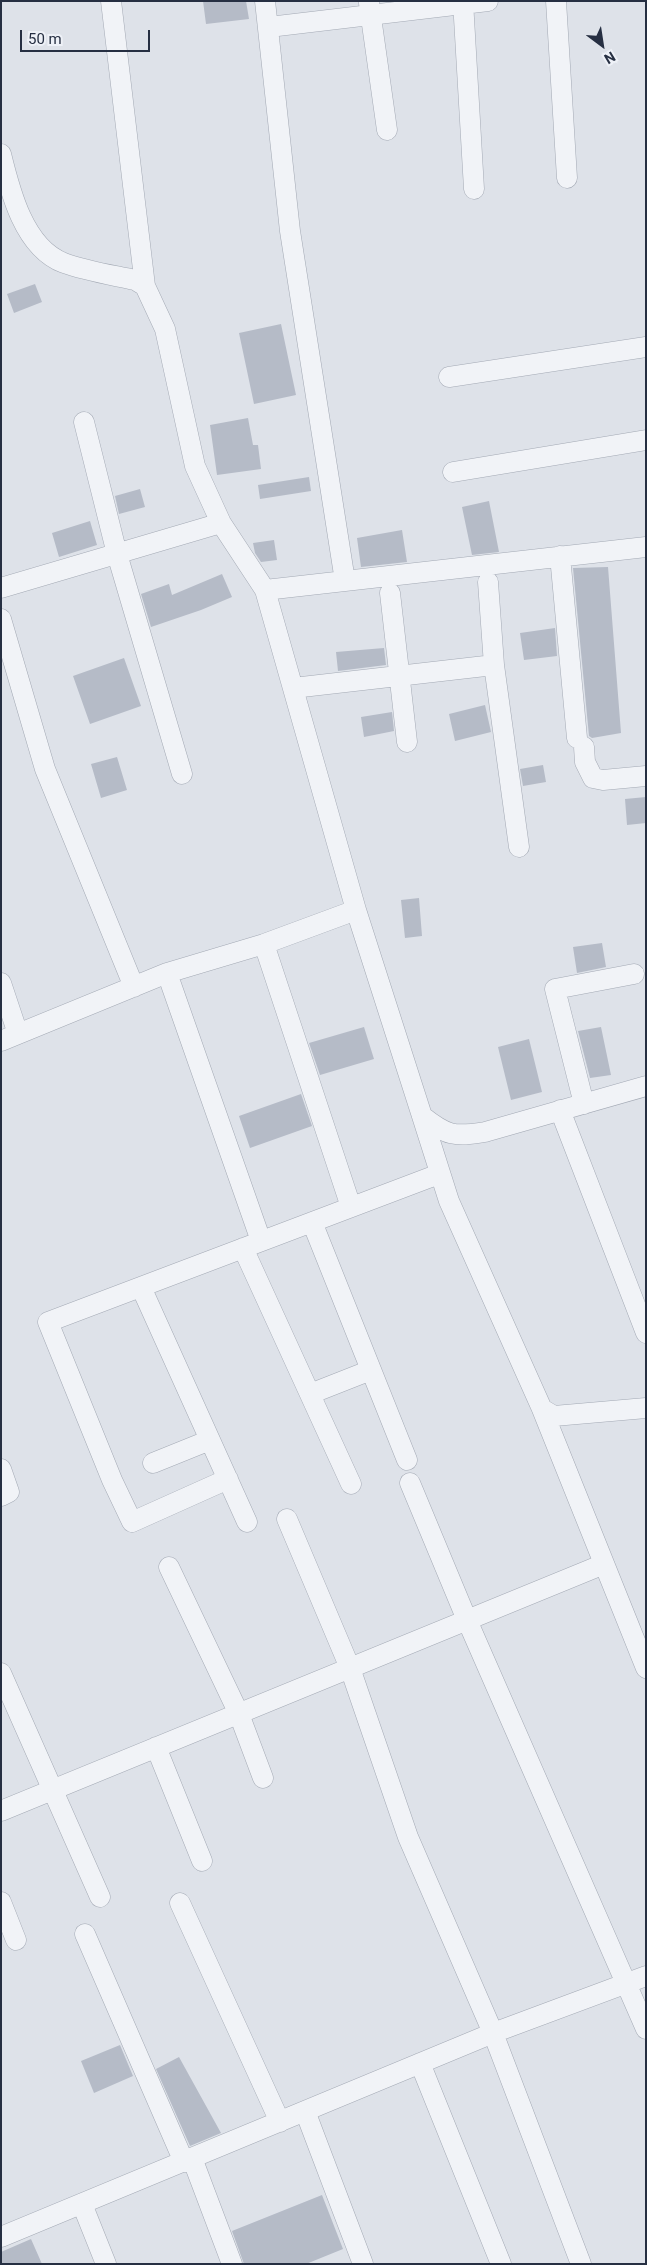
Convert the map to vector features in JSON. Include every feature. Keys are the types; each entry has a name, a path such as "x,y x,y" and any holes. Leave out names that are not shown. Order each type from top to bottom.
{"street":[{"path":"111,1 145,286 165,328 195,466 221,523 265,590 356,910 439,1174 449,1201 542,1409 646,1668"},
{"path":"265,1 290,232 345,581"},
{"path":"269,27 370,8 488,1"},
{"path":"556,1 567,178"},
{"path":"463,3 474,189"},
{"path":"370,8 387,130"},
{"path":"1,154 7,181 22,215 31,235 43,249 63,263 135,280 145,286"},
{"path":"449,377 646,347"},
{"path":"84,422 118,554 182,774"},
{"path":"453,472 646,440"},
{"path":"1,588 221,523"},
{"path":"265,590 646,547"},
{"path":"560,556 580,742 585,762 593,778 603,780 646,776"},
{"path":"488,582 494,665 518,847"},
{"path":"390,593 407,742"},
{"path":"1,619 45,769 134,987"},
{"path":"293,688 494,665"},
{"path":"1,983 10,1038 167,973 264,944 356,910"},
{"path":"264,944 351,1207"},
{"path":"167,973 252,1245 310,1394 351,1484"},
{"path":"584,1104 556,989 634,974"},
{"path":"422,1116 440,1131 461,1136 484,1132 646,1086"},
{"path":"560,1110 646,1334"},
{"path":"228,1479 132,1522 112,1480 48,1322 439,1174"},
{"path":"312,1222 407,1460"},
{"path":"141,1287 247,1522"},
{"path":"310,1394 371,1370"},
{"path":"542,1409 554,1416 646,1408"},
{"path":"153,1463 210,1440"},
{"path":"1,1469 9,1492 1,1496"},
{"path":"410,1483 467,1620 636,1979 646,2029"},
{"path":"287,1519 350,1668 408,1837 493,2033 581,2264"},
{"path":"1,1811 604,1564"},
{"path":"169,1567 239,1714 263,1778"},
{"path":"1,1673 100,1897"},
{"path":"156,1747 202,1861"},
{"path":"1,1902 16,1940"},
{"path":"180,1903 280,2122"},
{"path":"85,1934 188,2160 232,2264"},
{"path":"1,2237 493,2033 636,1979"},
{"path":"420,2063 501,2264"},
{"path":"305,2111 364,2264"},
{"path":"82,2204 106,2264"}],"building":[{"path":"203,1 246,1 249,19 206,24"},
{"path":"35,284 42,302 14,313 7,294"},
{"path":"281,324 296,395 254,404 239,333"},
{"path":"248,418 253,445 258,445 261,469 217,475 210,425"},
{"path":"309,477 311,491 260,499 258,485"},
{"path":"140,489 145,507 119,514 115,496"},
{"path":"489,501 499,552 472,555 462,507"},
{"path":"90,521 97,545 59,557 52,533"},
{"path":"402,530 407,562 361,567 357,538"},
{"path":"274,540 277,560 261,562 255,553 253,543"},
{"path":"608,567 621,733 592,738 589,736 573,568"},
{"path":"222,574 232,597 151,627 141,594 169,584 172,595"},
{"path":"555,628 557,656 524,660 520,633"},
{"path":"384,648 386,665 338,671 336,652"},
{"path":"124,658 141,706 90,724 73,676"},
{"path":"485,705 491,732 455,741 449,714"},
{"path":"392,712 394,731 364,737 361,717"},
{"path":"117,757 127,790 101,798 91,764"},
{"path":"543,765 546,782 523,786 520,769"},
{"path":"646,797 646,823 627,825 625,799"},
{"path":"419,898 422,936 405,938 401,900"},
{"path":"602,943 606,967 577,973 573,947"},
{"path":"364,1027 374,1059 320,1075 309,1043"},
{"path":"601,1027 611,1075 590,1078 578,1031"},
{"path":"529,1039 542,1092 511,1100 498,1047"},
{"path":"301,1094 312,1126 250,1148 239,1116"},
{"path":"120,2045 133,2076 94,2093 81,2061"},
{"path":"179,2057 221,2133 190,2146 156,2069"},
{"path":"322,2195 343,2249 306,2264 244,2264 232,2231"},
{"path":"31,2239 42,2264 1,2264 1,2252"}]}
